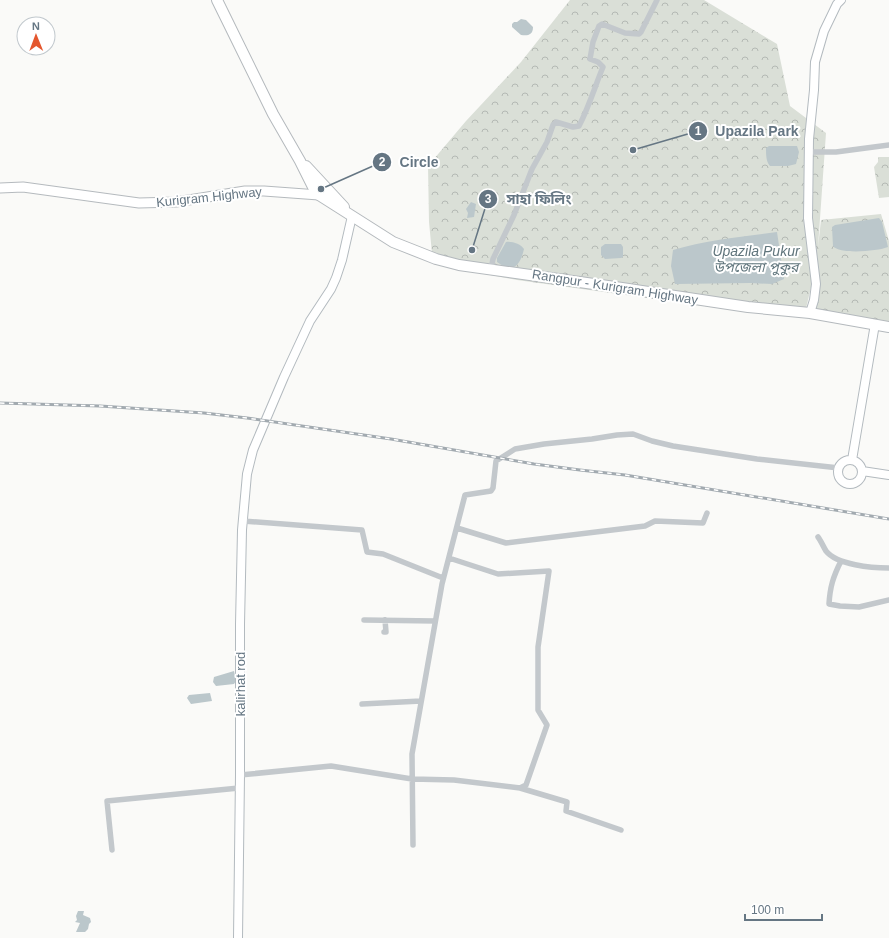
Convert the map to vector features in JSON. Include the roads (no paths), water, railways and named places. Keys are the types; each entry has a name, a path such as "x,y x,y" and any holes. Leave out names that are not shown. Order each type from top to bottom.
{"highway":[{"path":"218,0 273,114 300,161 318,188 330,191 352,216"},
{"name":"Rangpur - Kurigram Highway","path":"318,188 352,216 393,242 436,260 491,270 614,286 748,307 810,313 889,327"}],"main road":[{"name":"Kurigram Highway","path":"0,188 23,187 138,203 176,202 245,191 264,190 300,194 318,188"}],"street":[{"path":"491,270 493,259 553,125 556,122 573,127 579,126 604,67 598,62 590,59 599,26 602,24 625,33 639,34 657,0"},
{"path":"810,313 814,300 816,284 808,218 809,133 814,90 815,62 824,31 841,0"},
{"path":"809,152 836,152 889,145"},
{"name":"kalirhat rod","path":"238,938 240,624 243,521 247,474 253,450 260,433 310,321 331,289 336,278 342,260 352,216"},
{"path":"852,460 875,324"},
{"path":"413,845 412,754 443,578 465,495 491,491 493,488 496,461 515,449 544,444 633,434 652,441 673,446 757,459 839,468"},
{"path":"852,460 859,464 862,471 861,478 851,484 843,482 840,479 838,472 839,468 844,462 852,460"},
{"path":"862,471 889,475"},
{"path":"457,528 506,542 645,526 655,521 703,523 707,513"},
{"path":"243,521 362,530 367,552 383,554 443,578"},
{"path":"818,537 827,552 841,561 877,568 889,568"},
{"path":"449,558 498,574 550,571 538,647 538,710 548,725 526,785 520,788"},
{"path":"841,561 833,577 830,589 829,604 859,607 889,600"},
{"path":"364,620 435,621"},
{"path":"384,632 386,632 385,620"},
{"path":"362,704 421,701"},
{"path":"240,775 331,766 412,779 454,780 520,788 567,802 566,812 621,830"},
{"path":"112,850 107,801 240,788"}],"water":[{"path":"521,19 526,20 533,27 530,34 521,35 512,27 514,22"},
{"path":"769,146 797,146 799,152 796,164 788,166 770,166 766,153 766,148"},
{"path":"471,202 476,204 474,217 467,218 468,213 466,209"},
{"path":"879,218 882,222 888,247 868,251 843,251 833,246 832,227 835,225"},
{"name":"Upazila Pukur উপজেলা পুকুর","path":"777,232 784,279 772,284 675,284 671,266 673,250 712,241"},
{"path":"506,242 516,243 524,249 518,264 512,268 503,266 497,262 497,258"},
{"path":"605,244 621,244 623,247 623,257 605,259 601,255 601,247"},
{"path":"234,671 236,681 234,684 216,686 213,682 214,677"},
{"path":"210,693 212,701 191,704 187,698 189,695"},
{"path":"78,911 84,911 83,915 90,918 91,922 85,932 76,932 80,923 75,922 77,920 76,916"}],"railway":[{"path":"0,403 100,406 204,413 247,418 391,439 534,464 625,475 889,519"}],"place":[{"name":"Upazila Park","path":"633,150"},
{"name":"Circle","path":"321,189"},
{"name":"সাহা ফিলিং","path":"472,250"}]}
